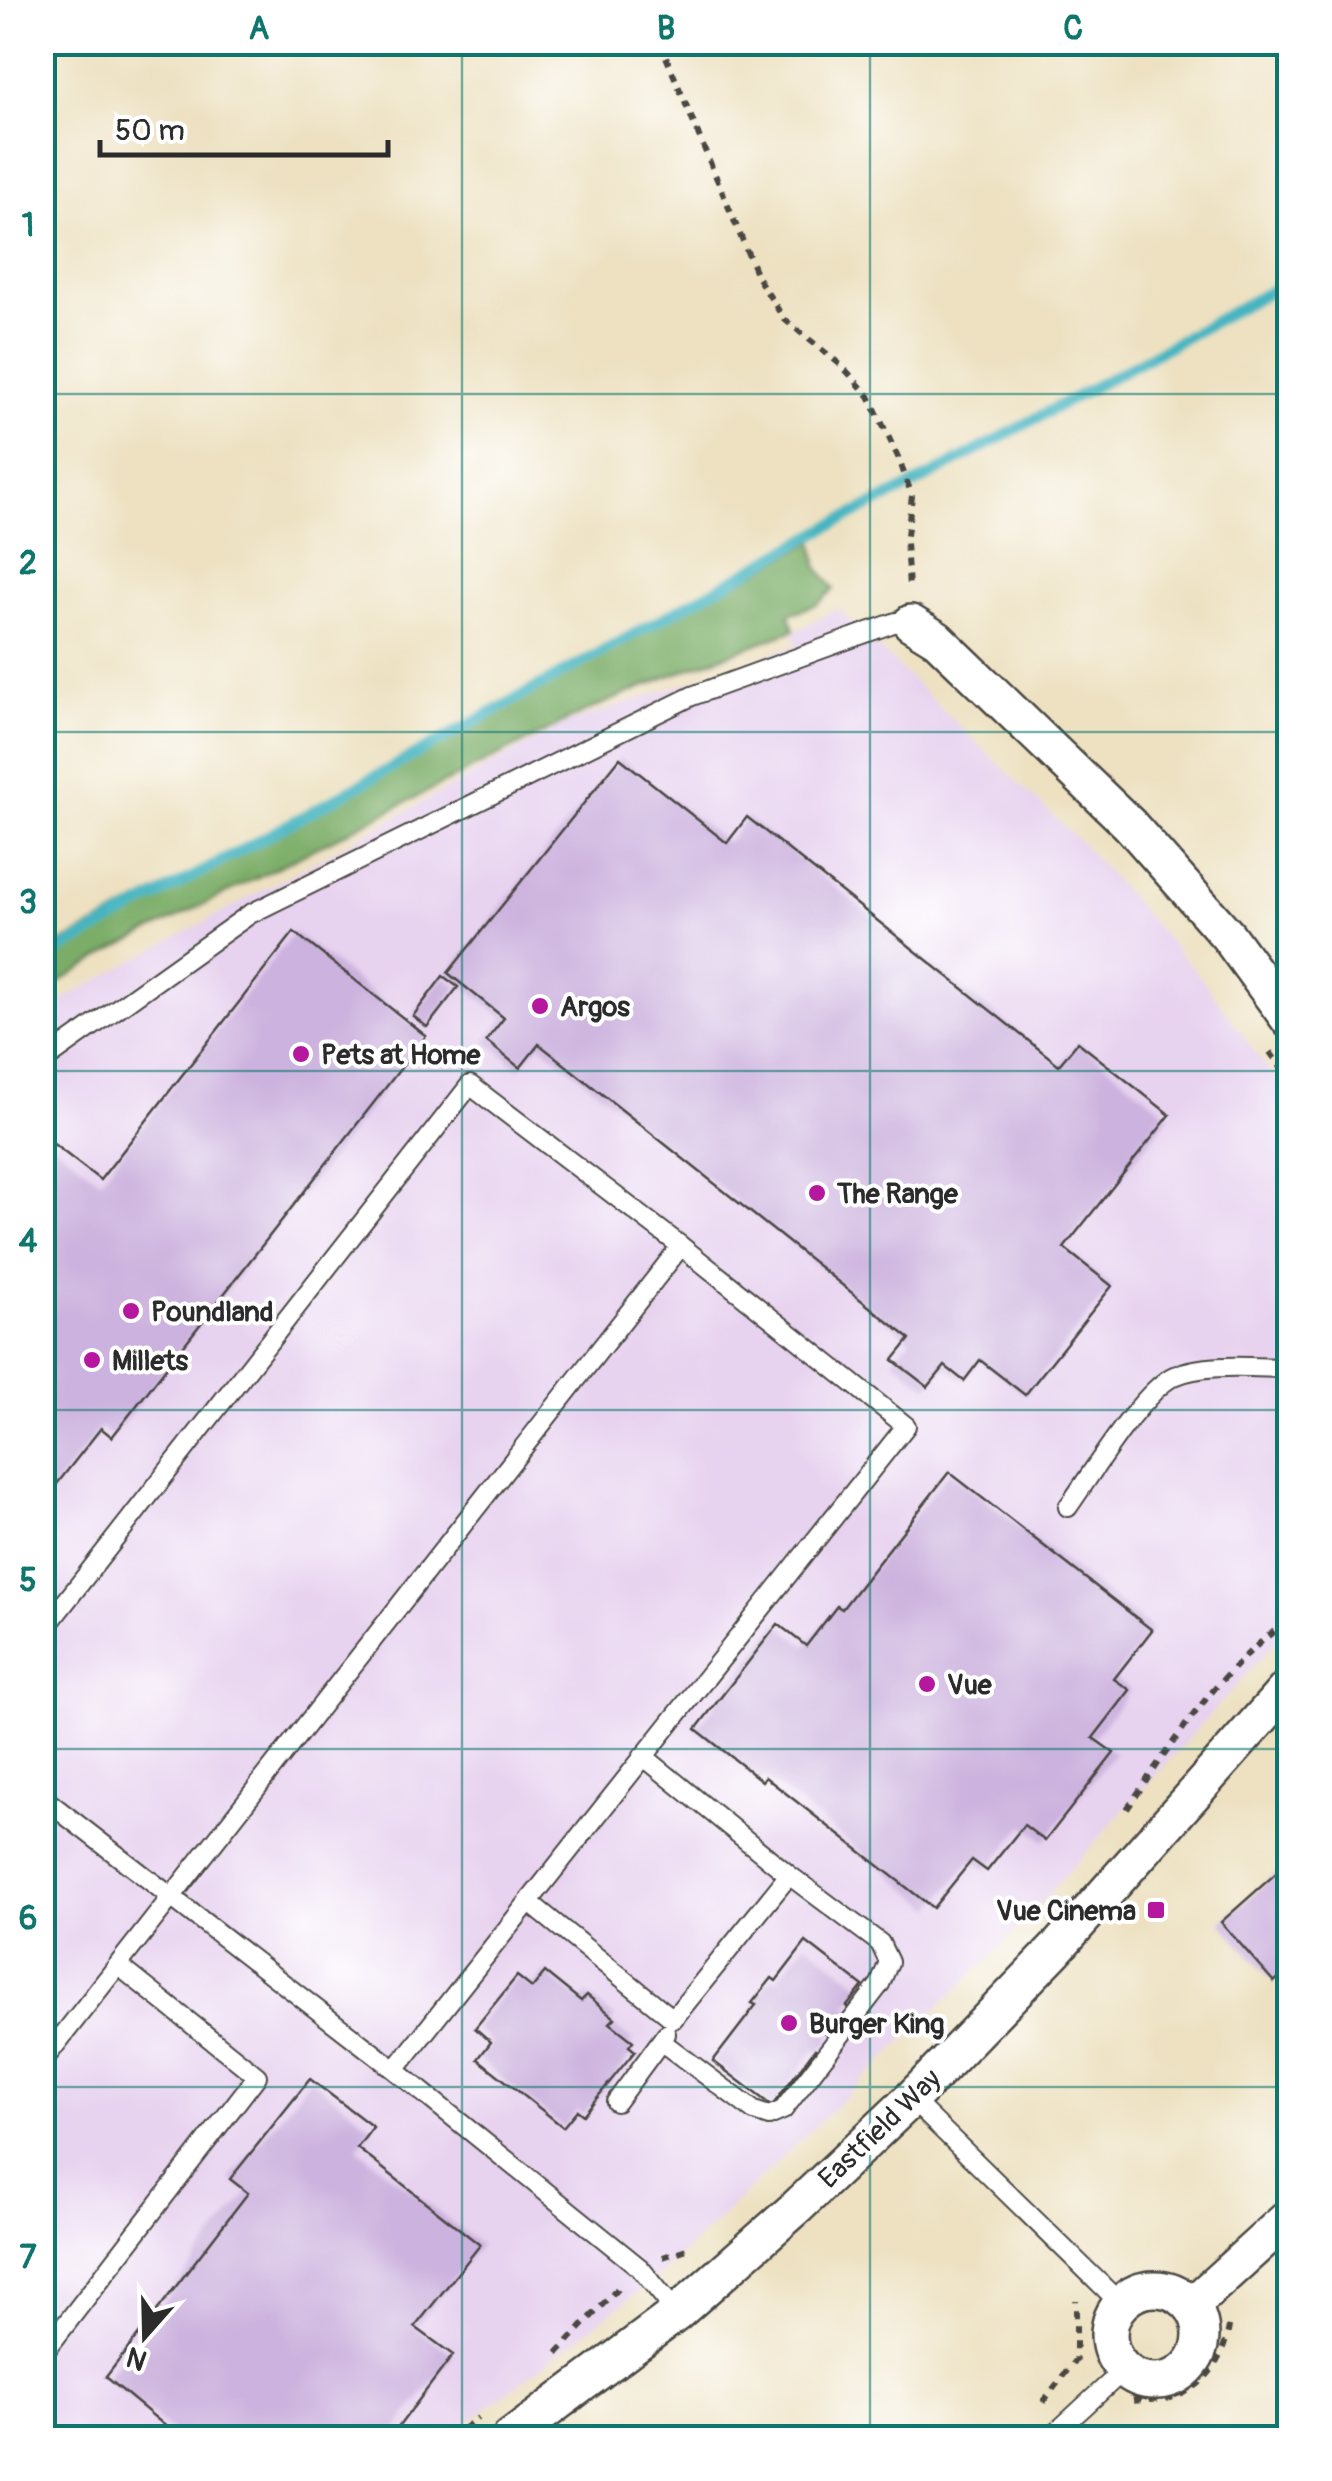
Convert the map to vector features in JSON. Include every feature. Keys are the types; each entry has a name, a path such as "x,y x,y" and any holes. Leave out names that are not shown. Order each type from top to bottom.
{"street":[{"path":"911,622 936,639 1130,826 1228,936 1290,1021"},
{"name":"Eastfield Way","path":"510,2438 676,2313 797,2207 911,2099 1056,1949 1290,1686"},
{"path":"1191,2306 1290,2216"},
{"path":"1148,2290 1164,2290 1179,2296 1191,2306 1202,2334 1192,2363 1167,2380 1137,2378 1127,2385 1109,2338 1112,2320 1121,2304 1133,2294 1148,2290"}],"lane":[{"path":"42,1062 250,914 692,696 896,622 911,622"},
{"path":"42,1632 470,1085 682,1246 906,1426 396,2070"},
{"path":"42,2062 682,1246"},
{"path":"1068,1506 1151,1392 1175,1375 1210,1369 1290,1368"},
{"path":"643,1756 789,1876 880,1943 889,1962 880,1984 784,2110 769,2116 754,2111 662,2042"},
{"path":"42,1797 396,2070 640,2268 676,2313"},
{"path":"616,2102 662,2042 673,2020 789,1876"},
{"path":"530,1903 673,2020"},
{"path":"42,2355 257,2076 120,1966"},
{"path":"911,2099 1121,2304"},
{"path":"1056,2432 1127,2385"}],"path":[{"path":"660,42 758,278 784,319 842,366 869,396 900,462 912,496 906,543 911,622"},
{"path":"1119,1820 1204,1701 1273,1631 1290,1620"},
{"path":"551,2358 576,2336 596,2308 640,2268 691,2248 704,2238"},
{"path":"1056,2432 1038,2407 1076,2359 1073,2287"},
{"path":"1127,2385 1175,2397 1195,2386 1215,2368 1225,2344 1231,2310"},
{"path":"452,2438 482,2416"}],"shaded area":[{"path":"837,608 1082,844 1198,974 1289,1098 1289,1627 997,1951 660,2275 448,2438 43,2438 42,1014 566,724 797,645 793,633"}],"green space":[{"path":"814,541 817,566 834,589 818,604 789,614 794,630 591,709 109,952 43,992 43,953"}],"building":[{"path":"620,758 727,843 747,817 1059,1065 1078,1042 1170,1115 1064,1248 1112,1286 1025,1395 980,1360 964,1381 945,1366 928,1387 893,1360 910,1339 539,1044 520,1068 486,1041 504,1018 448,973"},
{"path":"294,932 426,1036 112,1437 101,1428 42,1503 42,1135 100,1180"},
{"path":"443,976 458,987 427,1027 413,1016"},
{"name":"Vue","path":"949,1472 1152,1630 1114,1679 1130,1690 1093,1738 1114,1753 1045,1841 1024,1825 987,1871 972,1860 933,1908 765,1777 762,1781 696,1729 778,1624 806,1646 837,1606 842,1609"},
{"path":"1290,1861 1290,1968 1274,1982 1221,1922"},
{"name":"Burger King","path":"806,1942 863,1986 847,2006 852,2010 841,2025 836,2021 826,2034 831,2038 820,2052 815,2049 772,2106 713,2061 756,2005 752,2003 772,1978 776,1981"},
{"path":"545,1972 581,2001 587,1995 615,2018 610,2023 633,2041 629,2046 635,2051 583,2115 577,2110 563,2127 478,2059 491,2042 475,2028 517,1976 532,1988"},
{"path":"310,2079 373,2127 357,2148 480,2245 415,2327 453,2355 390,2438 180,2438 106,2377 248,2193 230,2179"}],"waterway":[{"path":"42,960 830,526 919,482 1290,280"}],"place":[{"name":"Argos","path":"540,1006"},
{"name":"Pets at Home","path":"301,1054"},
{"name":"The Range","path":"817,1193"},
{"name":"Poundland","path":"131,1311"},
{"name":"Millets","path":"92,1360"},
{"name":"Vue","path":"927,1684"},
{"name":"Vue Cinema","path":"1156,1910"},
{"name":"Burger King","path":"789,2023"}]}
